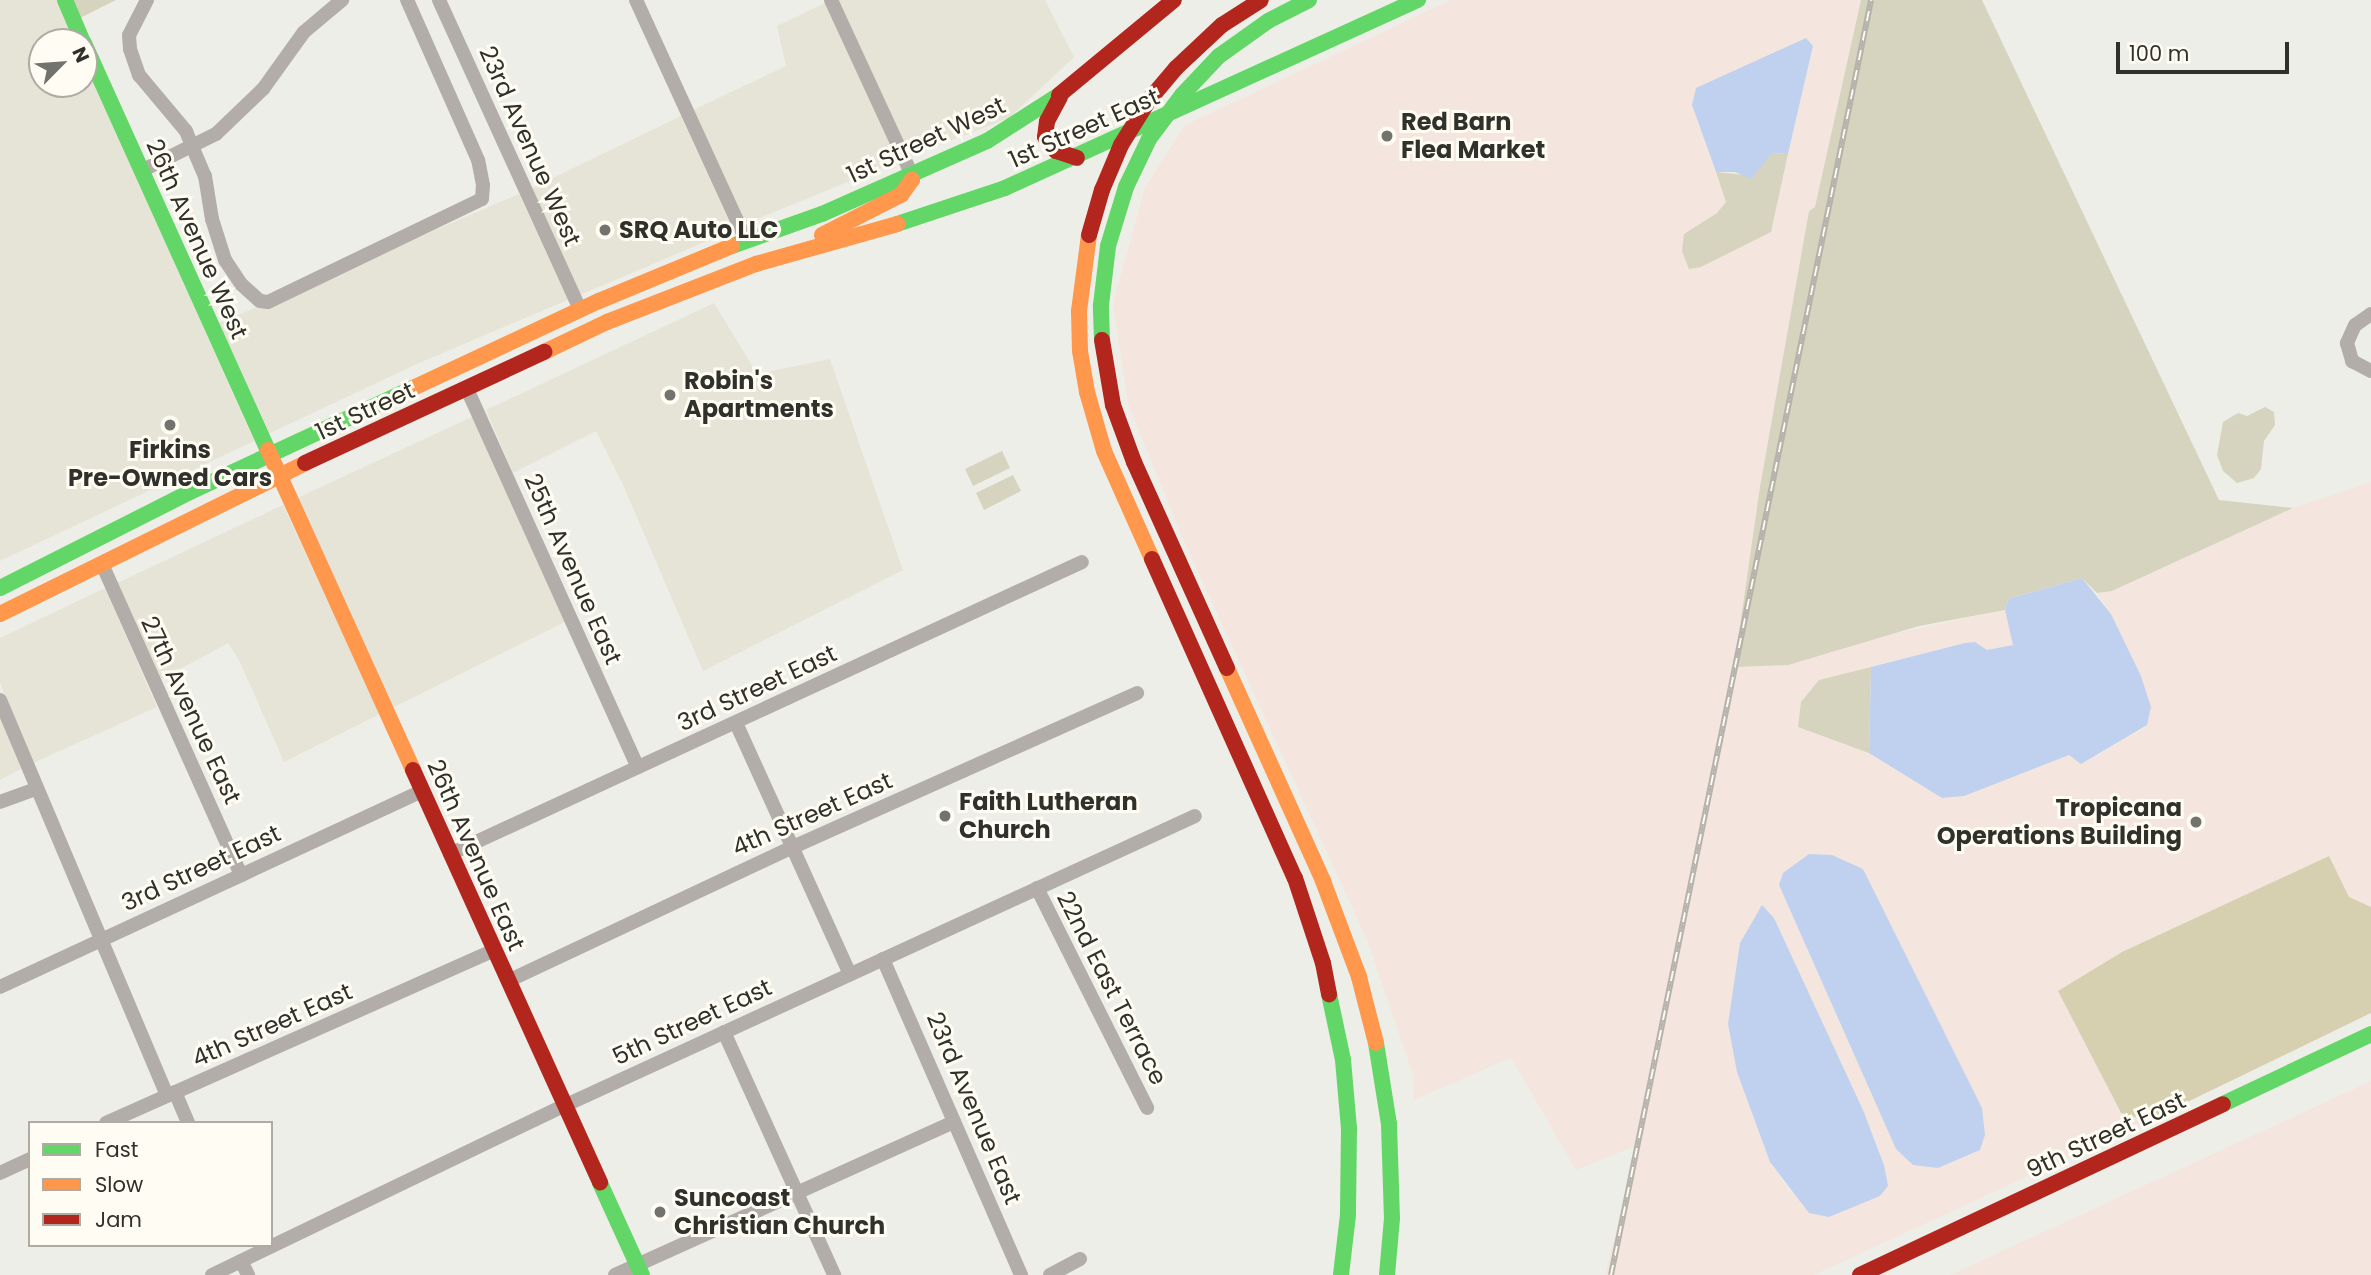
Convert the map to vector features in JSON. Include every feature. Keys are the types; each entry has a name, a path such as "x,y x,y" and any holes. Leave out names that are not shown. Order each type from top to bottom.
{"main road":[{"name":"26th Avenue West","path":"65,0 77,28"},
{"name":"1st Street West","path":"746,240 822,214 996,136 1063,92 1174,0"},
{"path":"1261,0 1222,25 1191,52 1140,114 1116,155 1095,210 1082,269 1079,331 1087,392 1112,471 1295,878 1323,963 1343,1060 1349,1128 1348,1215 1341,1275"},
{"path":"1309,0 1268,21 1235,43 1182,95 1150,139 1119,206 1105,265 1101,325 1108,386 1134,462 1323,881 1359,976 1374,1032 1390,1124 1392,1218 1387,1275"},
{"name":"1st Street East","path":"756,264 945,210 1077,158 1418,0"},
{"name":"26th Avenue West","path":"98,74 269,454"},
{"path":"1063,92 1046,121 1045,137 1056,152 1077,158"},
{"path":"543,351 580,324 735,257 744,249 746,240 764,253 792,253 905,192 911,184 912,175"},
{"name":"1st Street","path":"0,588 269,454 580,310 746,240"},
{"name":"1st Street","path":"0,614 279,475 543,351 662,299 756,264"},
{"name":"26th Avenue East","path":"269,454 639,1270"},
{"path":"0,601 66,568 90,544"},
{"name":"9th Street East","path":"1860,1275 2371,1034"}],"street":[{"path":"147,0 129,34 130,49 139,75 186,131 205,176 212,219 225,260 241,284 260,301 268,302 482,199 483,186 478,160 407,0"},
{"path":"141,171 216,134 262,89 304,32 342,0"},
{"name":"23rd Avenue West","path":"439,0 580,310"},
{"path":"636,0 746,240"},
{"path":"831,0 912,175"},
{"path":"2371,314 2355,325 2347,343 2352,361 2371,371"},
{"name":"25th Avenue East","path":"467,389 638,767"},
{"name":"3rd Street East","path":"450,854 1082,562"},
{"name":"27th Avenue East","path":"102,564 242,875"},
{"name":"4th Street East","path":"508,981 793,847 1137,693"},
{"path":"0,700 102,939 113,974 187,1121"},
{"path":"736,723 850,974"},
{"path":"0,802 36,789"},
{"name":"3rd Street East","path":"0,987 422,791"},
{"name":"5th Street East","path":"273,1241 1195,816"},
{"name":"22nd East Terrace","path":"1037,888 1147,1108"},
{"name":"4th Street East","path":"110,1121 494,950"},
{"name":"23rd Avenue East","path":"883,959 1021,1275"},
{"path":"724,1032 834,1275"},
{"path":"615,1275 639,1270 954,1122"},
{"path":"0,1173 28,1160"},
{"name":"5th Street East","path":"212,1275 261,1247"},
{"path":"244,1255 248,1275"},
{"path":"1050,1275 1080,1259"}],"shaded area":[{"path":"0,0 57,0 70,28 28,28 28,98 98,98 98,91 254,441 0,561"},
{"path":"72,0 116,0 80,18"},
{"path":"838,0 1045,0 1074,57 1009,118 911,156"},
{"path":"1451,0 1861,0 1815,207 1809,211 1760,487 1734,667 2005,610 2014,645 1987,650 1975,643 1965,643 1819,680 1801,702 1798,727 1864,749 1942,798 1964,796 2069,755 2081,764 2147,726 2111,614 2097,593 2113,591 2293,508 2371,482 2371,907 2349,897 2329,856 2122,952 2058,991 2120,1113 2148,1121 1814,1275 1605,1275 1638,1145 1576,1170 1511,1058 1414,1100 1413,1075 1367,940 1182,537 1128,404 1113,304 1145,187 1185,125","holes":["1813,46 1771,232 1684,234 1717,213 1726,202 1692,106","1863,869 1965,1079 1980,1150 1939,1168 1896,1149 1779,885 1783,873","1763,906 1774,918 1875,1139 1884,1165 1880,1196 1868,1199 1791,1193 1770,1162 1737,1072"]},
{"path":"1861,0 1982,0 2219,500 2293,508 2112,591 2097,593 2082,578 2008,599 2005,610 1919,626 1788,665 1734,667 1760,487 1809,211 1815,207"},
{"path":"825,3 899,161 745,224 693,110 786,66 777,26"},
{"path":"681,116 733,230 580,295 532,188"},
{"path":"1772,153 1788,154 1771,232 1701,267 1689,269 1682,251 1684,234 1717,213 1726,202 1716,172 1746,175"},
{"path":"519,194 568,300 419,363 266,435 217,324"},
{"path":"714,303 757,374 830,359 903,570 703,671 624,487 596,431 513,473 486,410"},
{"path":"2265,407 2274,412 2275,425 2264,441 2261,469 2254,478 2237,483 2223,471 2217,455 2223,422 2238,413 2247,416"},
{"path":"474,416 565,622 392,708 295,499"},
{"path":"1002,451 1010,468 973,486 965,469"},
{"path":"1013,475 1021,491 984,510 976,493"},
{"path":"283,505 380,714 284,762 240,662 228,643 160,680 117,583"},
{"path":"105,588 157,707 33,763 0,683 0,638"},
{"path":"1871,667 1869,753 1798,727 1801,702 1819,680"},
{"path":"0,715 21,769 0,780"},
{"path":"2329,856 2349,897 2371,907 2371,1013 2148,1121 2121,1113 2058,991 2122,952"},
{"path":"2371,1081 2371,1275 1950,1275"}],"water":[{"path":"1806,38 1813,46 1788,154 1772,153 1751,179 1735,172 1716,172 1692,105 1696,88"},
{"path":"2082,578 2111,614 2141,676 2151,707 2147,725 2081,764 2069,755 1964,796 1942,798 1869,753 1871,667 1965,643 1975,642 1987,650 2013,645 2005,610 2008,599"},
{"path":"1809,854 1832,855 1863,869 1982,1108 1985,1135 1980,1150 1938,1168 1913,1165 1896,1149 1779,885 1783,873"},
{"path":"1762,905 1774,918 1863,1110 1884,1165 1888,1186 1880,1196 1829,1217 1809,1213 1770,1162 1737,1072 1728,1024 1740,943"}],"railway":[{"path":"1611,1275 1871,0"}],"traffic: fast":[{"path":"65,0 77,28"},
{"path":"1102,340 1101,305 1108,246 1126,187 1149,139 1182,95 1219,56 1268,21 1309,0"},
{"path":"897,224 1005,188 1418,0"},
{"path":"98,74 268,450"},
{"path":"732,246 822,214 987,141 1059,95"},
{"path":"0,588 190,492 413,388"},
{"path":"1329,994 1343,1060 1349,1128 1348,1215 1341,1275"},
{"path":"2223,1104 2371,1034"},
{"path":"1376,1043 1389,1124 1392,1218 1387,1275"},
{"path":"600,1183 642,1275"}],"traffic: slow":[{"path":"822,235 901,195 912,180"},
{"path":"544,352 607,322 756,264 897,224"},
{"path":"1089,235 1079,311 1080,351 1087,392 1104,451 1152,559"},
{"path":"413,388 599,301 732,246"},
{"path":"268,450 413,770"},
{"path":"0,614 305,463"},
{"path":"1227,668 1323,881 1359,977 1376,1043"}],"traffic: jam":[{"path":"1059,95 1174,0"},
{"path":"1089,235 1102,190 1121,145 1149,100 1176,68 1222,25 1261,0"},
{"path":"1060,97 1047,121 1045,137 1056,151 1077,158"},
{"path":"1102,340 1113,405 1134,462 1227,668"},
{"path":"305,463 544,352"},
{"path":"1152,559 1295,878 1323,963 1329,994"},
{"path":"413,770 600,1183"},
{"path":"1860,1275 2223,1104"}],"place":[{"name":"Red Barn Flea Market","path":"1387,136"},
{"name":"SRQ Auto LLC","path":"605,230"},
{"name":"Robin's Apartments","path":"670,395"},
{"name":"Firkins Pre-Owned Cars","path":"170,425"},
{"name":"Faith Lutheran Church","path":"945,816"},
{"name":"Tropicana Operations Building","path":"2196,822"},
{"name":"Suncoast Christian Church","path":"660,1212"}]}
